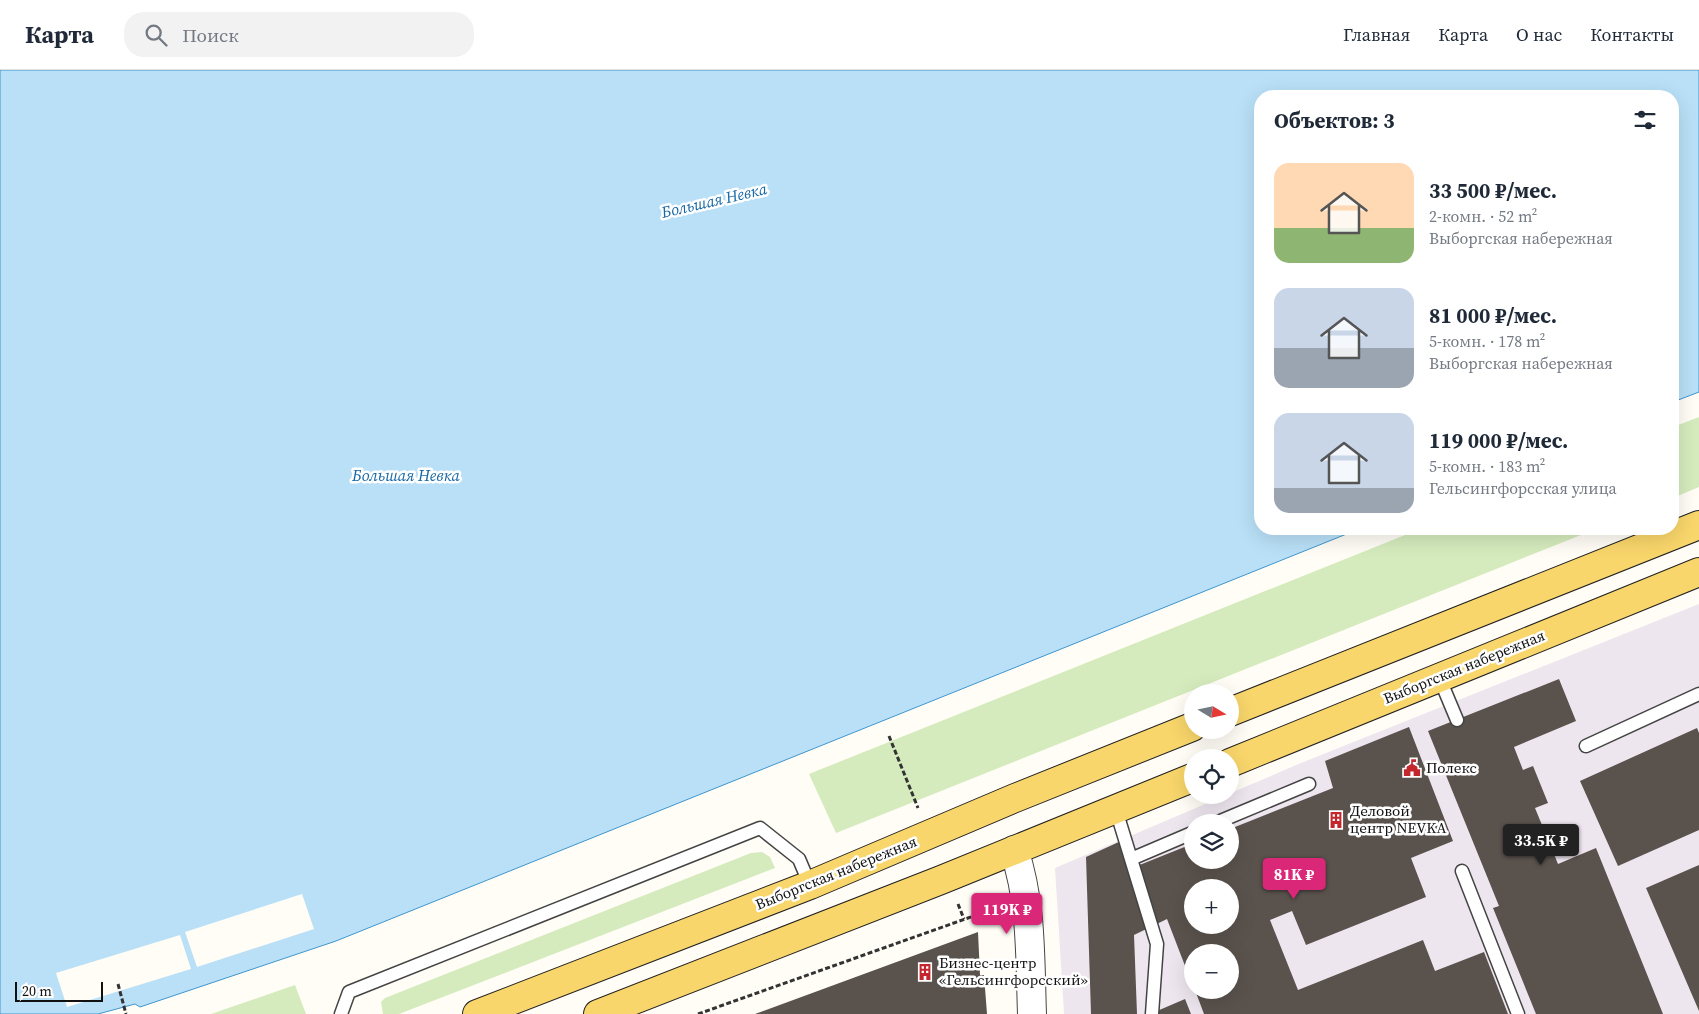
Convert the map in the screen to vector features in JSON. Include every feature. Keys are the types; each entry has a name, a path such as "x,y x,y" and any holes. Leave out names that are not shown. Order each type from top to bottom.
{"main road":[{"path":"1679,533 1699,525"},
{"path":"1239,708 1674,535"},
{"name":"Выборгская набережная","path":"1239,759 1699,572"},
{"name":"Выборгская набережная","path":"477,1014 810,885 1015,798 1184,730"},
{"path":"598,1014 1116,810 1184,781"}],"street":[{"path":"1014,850 1023,877 1027,899 1032,1014"}],"lane":[{"path":"1439,677 1457,720"},
{"path":"1586,746 1699,694"},
{"path":"1237,814 1309,784"},
{"path":"1116,810 1157,944 1152,1014"},
{"path":"341,1014 349,992 760,828 799,859 810,885"},
{"path":"1131,859 1184,836"},
{"path":"1462,871 1518,1014"}],"path":[{"path":"889,736 921,815"},
{"path":"957,902 964,919"},
{"path":"698,1014 982,912"},
{"path":"118,984 125,1012"}],"shaded area":[{"path":"1699,604 1699,1014 1064,1014 1055,868 1205,804 1239,804 1239,789"}],"green space":[{"path":"1699,417 1699,487 1679,495 1679,425"},
{"path":"1405,535 1581,535 1208,684 1184,684 1184,694 836,833 809,774"},
{"path":"762,852 770,857 775,868 399,1014 383,1014 381,1002 385,998 751,853"},
{"path":"295,985 306,1014 211,1014"}],"water":[{"name":"Большая Невка","path":"0,70 1699,70 1699,392 1679,400 1679,90 1254,90 1254,535 1344,535 336,941 140,1007 135,1004 98,1014 0,1014"}],"pier":[{"path":"302,894 314,929 197,967 185,932"},
{"path":"180,935 191,969 67,1007 56,973"}],"building":[{"path":"1559,679 1576,721 1514,747 1523,770 1533,766 1548,803 1535,808 1558,864 1596,848 1663,1014 1536,1014 1493,908 1499,906 1428,731"},
{"path":"1409,727 1453,841 1411,858 1426,897 1306,945 1292,911 1270,920 1298,990 1423,940 1435,971 1484,952 1508,1014 1204,1014 1198,999 1239,999 1239,944 1184,944 1184,963 1167,919 1134,935 1137,1014 1091,1014 1086,857 1121,841 1127,870 1184,847 1184,869 1239,869 1239,825 1333,788 1325,761"},
{"path":"1697,728 1699,733 1699,830 1618,866 1580,781"},
{"path":"1699,865 1699,1011 1646,888"},
{"name":"Бизнес-центр «Гельсингфорсский»","path":"978,932 980,975 984,975 987,1014 755,1014"},
{"path":"1185,999 1191,1014 1158,1014 1157,1011"}],"place":[{"name":"Полекс","path":"1412,768"},
{"name":"Деловой центр NEVKA","path":"1336,820"},
{"name":"Бизнес-центр «Гельсингфорсский»","path":"925,972"}]}
